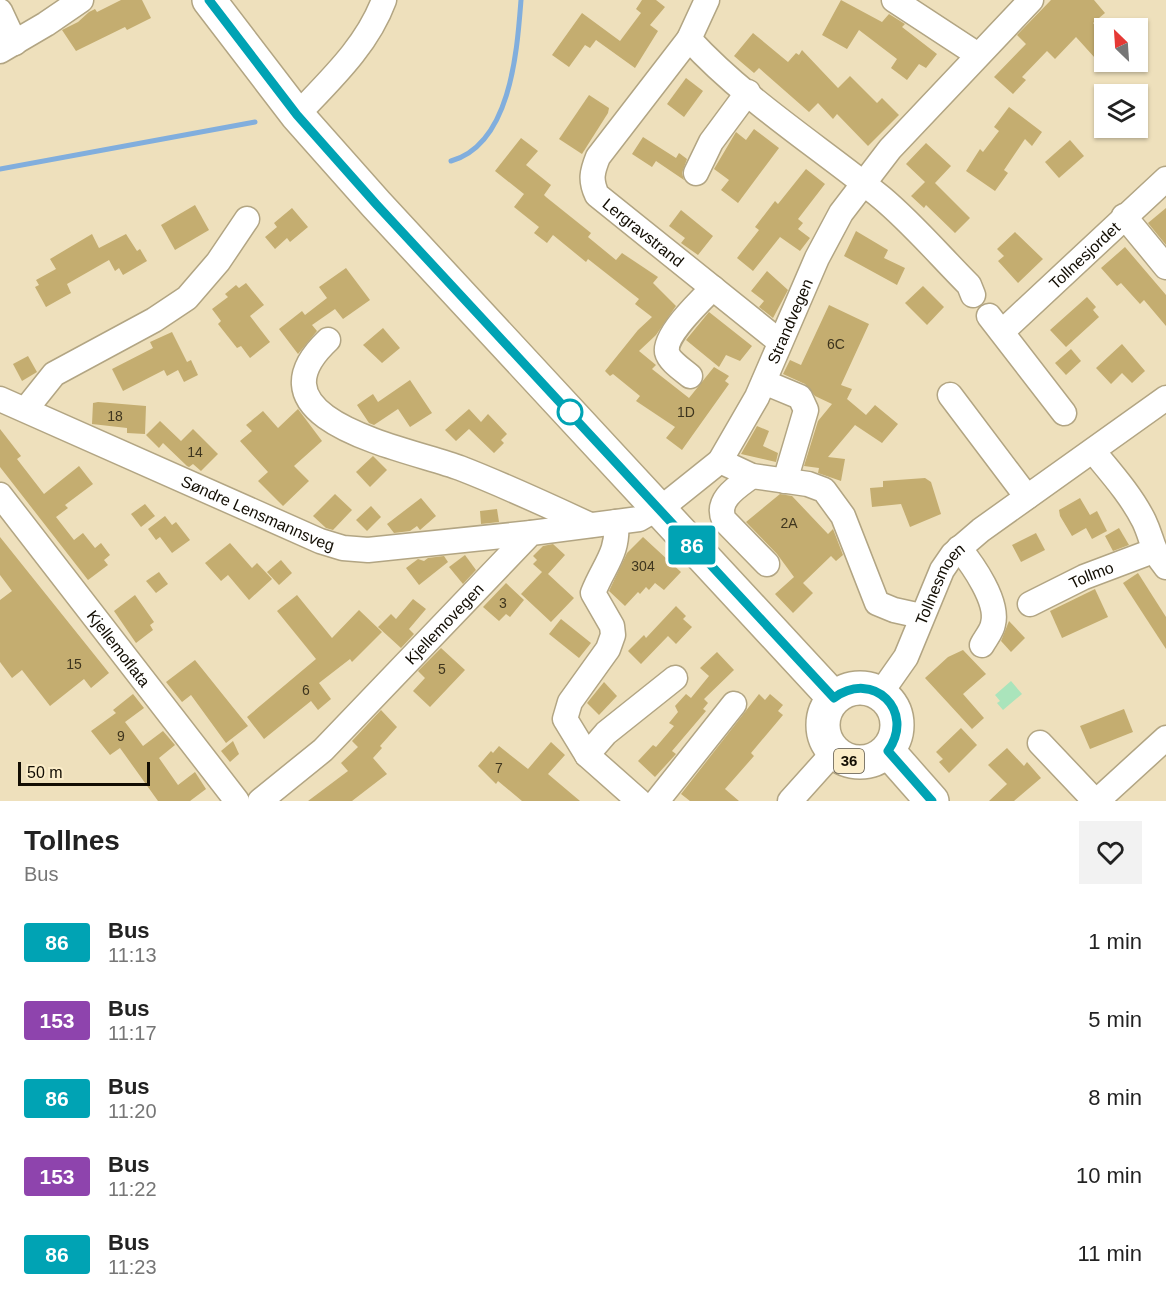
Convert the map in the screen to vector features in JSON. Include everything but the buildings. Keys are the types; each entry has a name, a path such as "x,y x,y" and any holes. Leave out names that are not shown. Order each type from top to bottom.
{"highway":[{"path":"209,0 297,115 834,698 842,692 861,688 880,693"},
{"name":"36","path":"834,698 824,715 822,725 828,745 834,752 855,763 867,762 888,751 894,742 897,720 894,710 880,693"},
{"name":"36","path":"888,751 932,801"}],"street":[{"path":"0,11 8,47 81,0"},
{"path":"297,115 337,73 366,37 384,0"},
{"name":"Lergravstrand","path":"707,0 689,39 598,157 592,173 592,184 597,195 780,342"},
{"path":"894,0 978,55"},
{"name":"Strandvegen","path":"659,509 720,461 740,430 764,382 822,249 841,213 862,183 1031,0"},
{"path":"689,39 705,57 883,199 969,285 973,295"},
{"path":"696,173 711,142 753,96"},
{"name":"Tollnesjordet","path":"1064,413 996,323 1166,179"},
{"path":"1124,216 1166,267"},
{"path":"26,409 54,374 154,320 187,298 218,262 246,219"},
{"path":"690,376 670,359 667,346 673,332 712,288"},
{"path":"328,339 305,366 302,380 316,408 327,418 367,439 459,468 590,525"},
{"path":"764,382 800,398 806,410 784,481"},
{"path":"950,395 1027,497"},
{"name":"Tollnesmoen","path":"880,693 906,657 921,616 942,570 959,548 1166,398"},
{"name":"Søndre Lensmannsveg","path":"0,399 320,542 344,548 368,550 531,533"},
{"name":"Tollmo","path":"1030,604 1084,577 1159,559 1144,521 1119,482 1093,452"},
{"path":"720,461 752,476 808,484 824,490 843,516 877,603 894,610 921,616"},
{"path":"752,476 733,491 722,505 721,513 724,520 767,564"},
{"name":"Kjellemoflata","path":"0,495 237,801"},
{"path":"531,533 639,519 659,509"},
{"path":"616,522 617,535 613,556 599,576 593,592 612,626 614,635 608,648 570,702 565,719 587,755 639,801"},
{"name":"Kjellemovegen","path":"260,801 324,750 531,533"},
{"path":"959,548 977,572 993,608 993,625 982,645"},
{"path":"587,755 606,733 675,678"},
{"path":"657,801 734,704"},
{"path":"1040,743 1096,801 1166,738"},
{"path":"790,801 834,752"}],"green space":[{"path":"1011,681 1022,694 1003,710 997,703 1000,701 995,695"}],"waterway":[{"path":"451,161 471,151 487,136 498,116 513,69 521,0"},
{"path":"0,169 255,122"}],"bus line":[{"name":"86","path":"209,0 297,115 376,204 778,637 818,677 834,698 842,692 861,688 880,693 888,701 897,720 897,731 888,751 932,801"}]}
